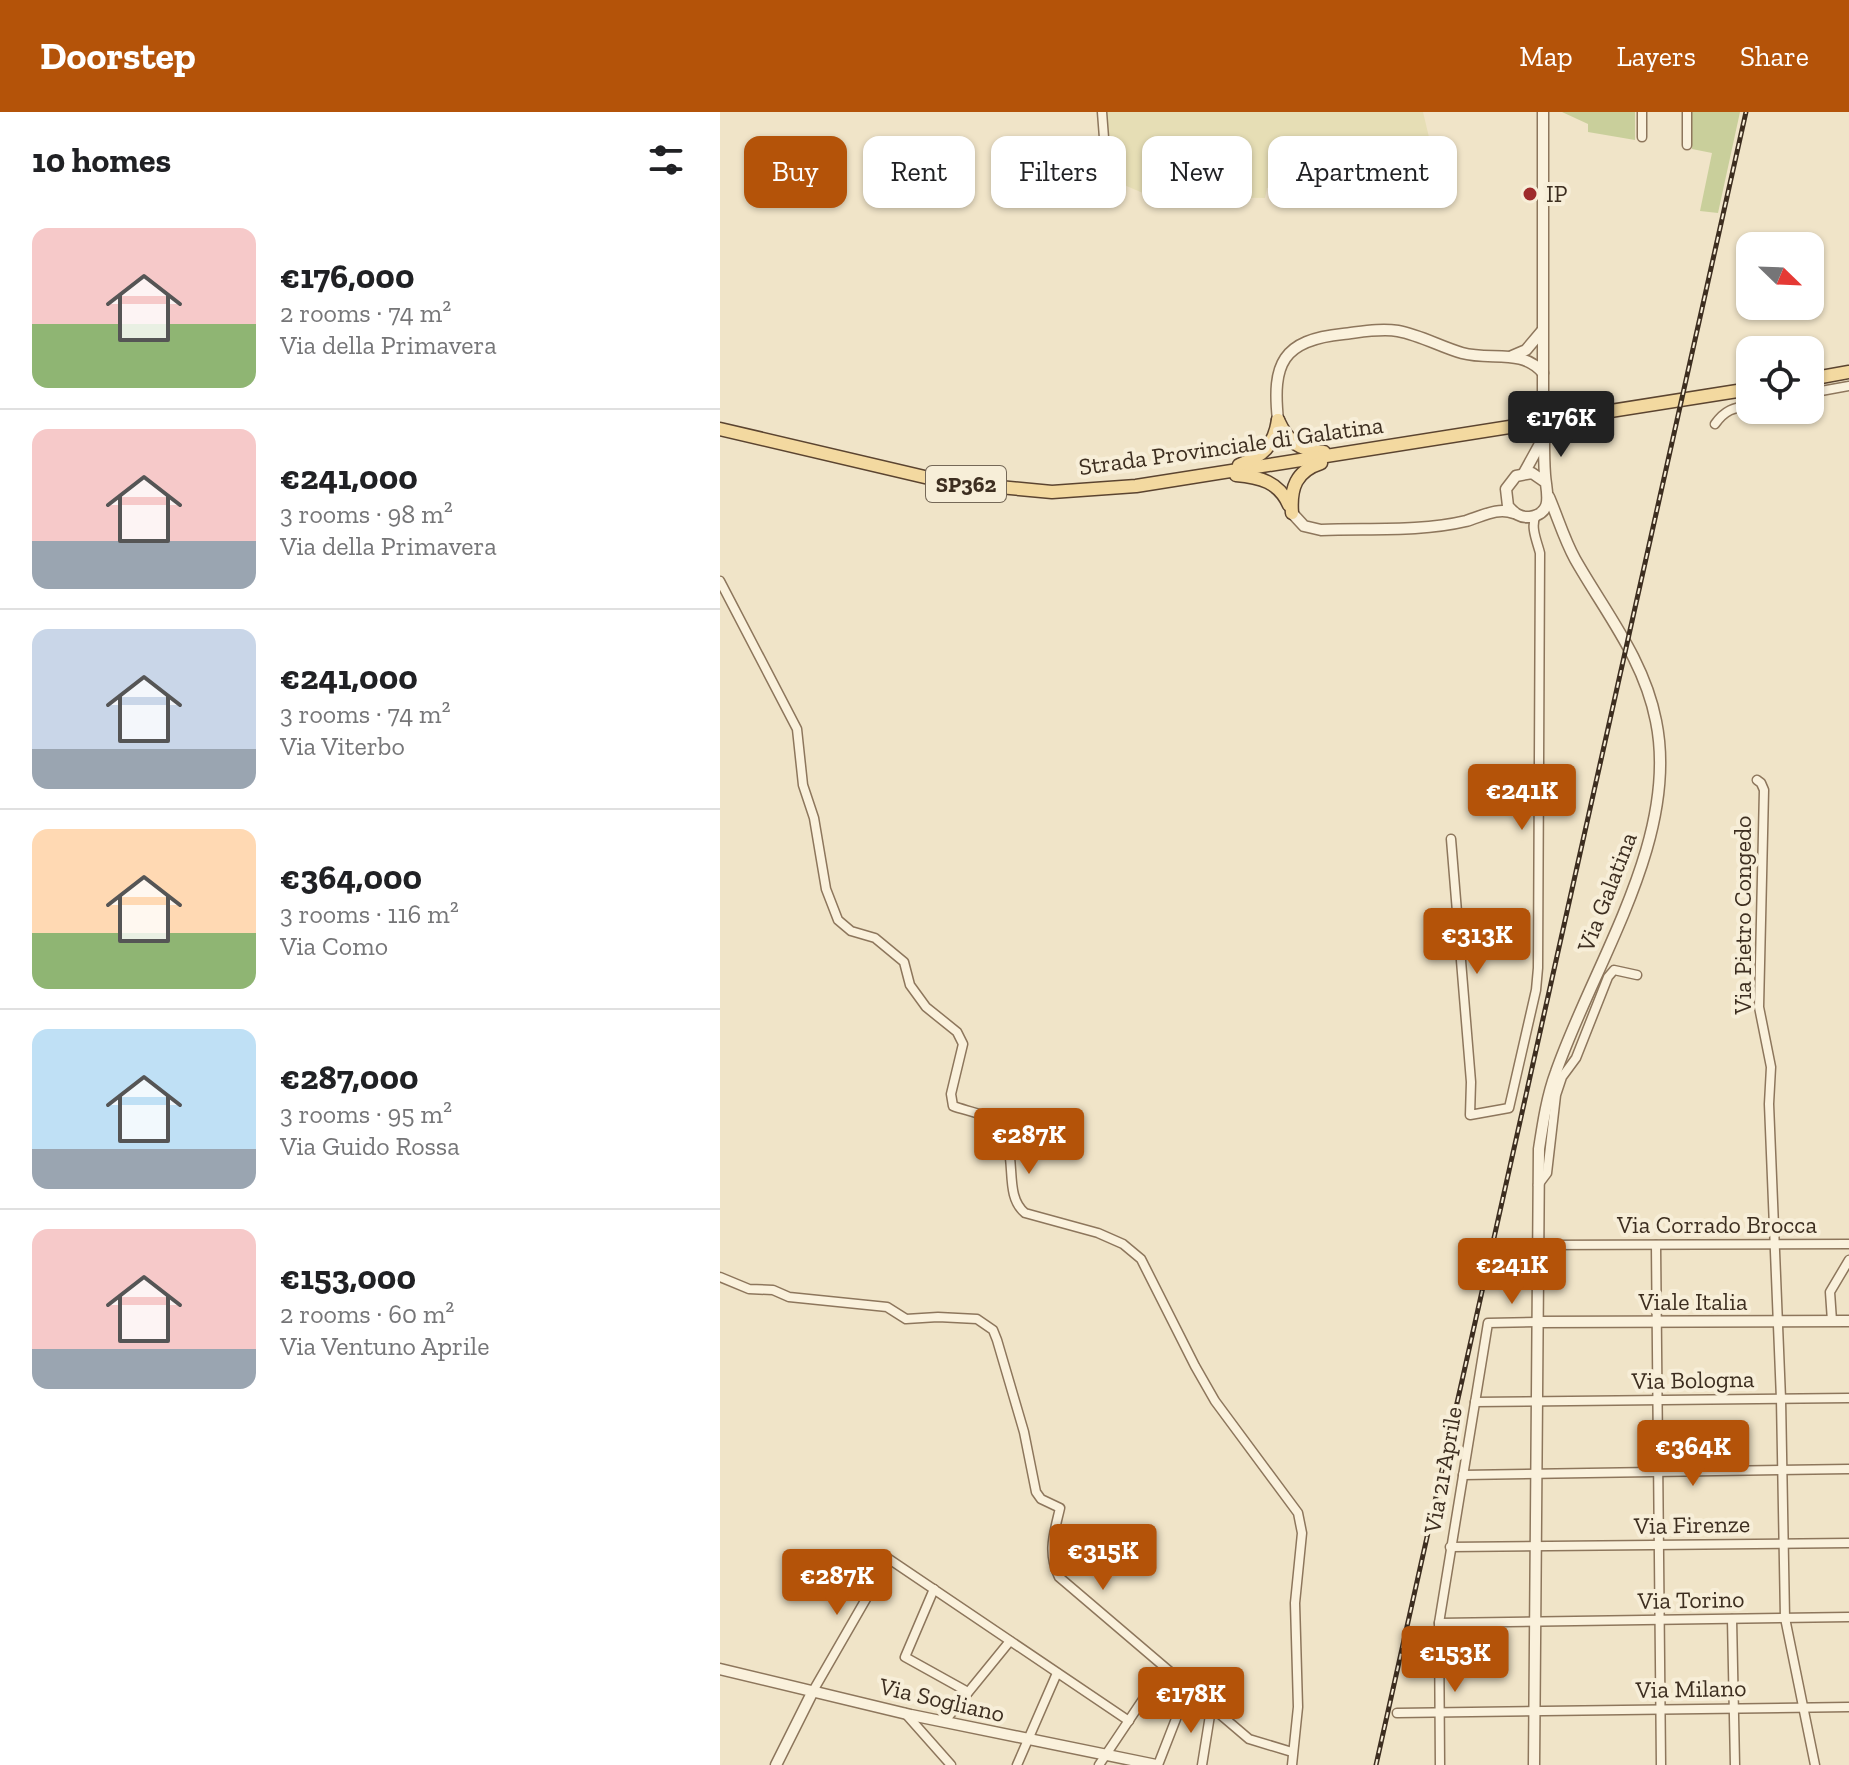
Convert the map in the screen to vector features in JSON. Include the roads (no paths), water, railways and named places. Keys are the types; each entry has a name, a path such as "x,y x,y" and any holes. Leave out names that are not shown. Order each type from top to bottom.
{"main road":[{"path":"1824,376 1849,372"},
{"name":"Strada Provinciale di Galatina","path":"720,429 946,482 1052,492 1136,486 1736,391"},
{"path":"1278,420 1285,436 1302,449 1353,452"},
{"path":"1217,474 1256,458 1267,450 1275,437 1278,420"},
{"path":"1292,513 1291,494 1297,478 1311,466 1353,452"},
{"path":"1217,474 1263,479 1277,486 1287,499 1292,513"}],"street":[{"path":"1102,112 1104,136"},
{"path":"1451,839 1471,1082 1470,1115 1509,1108 1536,990 1540,553 1533,521 1549,497 1545,482 1543,402 1543,112"},
{"path":"1642,112 1642,137"},
{"path":"1687,112 1687,145"},
{"path":"1527,355 1543,330"},
{"path":"1278,420 1275,394 1277,373 1282,361 1303,341 1320,336 1398,331 1464,354 1543,354"},
{"path":"1527,355 1543,373"},
{"path":"1824,390 1849,386"},
{"path":"1715,424 1722,413 1736,407"},
{"path":"1524,473 1544,436"},
{"path":"1488,513 1512,478 1524,473 1536,474 1545,482"},
{"path":"1505,492 1508,506 1535,534"},
{"name":"Via Galatina","path":"1534,1765 1536,1245 1541,1136 1555,1073 1647,852 1659,791 1660,758 1656,721 1635,657 1574,557 1549,497"},
{"path":"1292,513 1304,526 1321,530 1444,526 1505,510 1516,514 1539,513"},
{"name":"Via Galatina","path":"1539,513 1560,527"},
{"path":"720,581 797,729 803,785 814,818 826,889 838,920 851,931 875,938 904,962 910,985 926,1007 957,1032 963,1044 951,1094 953,1106 986,1117 1002,1132 1011,1153 1014,1198 1025,1213 1098,1233 1123,1244 1141,1259 1215,1401 1298,1513 1302,1533 1295,1603 1298,1707 1292,1765"},
{"name":"Via Pietro Congedo","path":"1757,780 1764,790 1759,1007 1771,1067 1769,1104 1781,1399 1785,1618 1815,1765"},
{"path":"1538,1186 1547,1173 1559,1086 1576,1058 1608,977 1614,970 1637,975"},
{"name":"Via Corrado Brocca","path":"1536,1245 1849,1244"},
{"path":"1656,1245 1661,1765"},
{"path":"1832,1321 1830,1292 1849,1260"},
{"path":"720,1277 749,1289 773,1290 789,1297 887,1307 906,1319 977,1319 993,1330 1024,1432 1036,1492 1041,1499 1060,1508 1050,1547 1059,1577 1249,1739 1292,1752"},
{"name":"Viale Italia","path":"1537,1322 1849,1321"},
{"name":"Via 21 Aprile","path":"1440,1765 1439,1623 1488,1323 1537,1322"},
{"name":"Via Bologna","path":"1475,1402 1849,1398"},
{"path":"1463,1475 1849,1469"},
{"name":"Via Firenze","path":"1450,1547 1849,1543"},
{"path":"776,1765 813,1691 889,1559 1129,1721"},
{"path":"934,1589 905,1657 968,1692"},
{"name":"Via Torino","path":"1439,1623 1849,1617"},
{"path":"1732,1619 1735,1765"},
{"path":"944,1722 1010,1641"},
{"path":"1102,1760 1164,1668"},
{"name":"Via Sogliano","path":"720,1669 1028,1739 1102,1760 1157,1765"},
{"path":"1017,1765 1057,1673"},
{"path":"787,1685 800,1699 801,1716"},
{"path":"1157,1765 1188,1688"},
{"path":"801,1716 819,1702 835,1695"},
{"name":"Via Milano","path":"1397,1713 1849,1707"},
{"path":"1202,1765 1211,1709"},
{"path":"904,1713 951,1765"}],"railway":[{"path":"1376,1765 1746,112"}],"place":[{"name":"IP","path":"1530,194"}]}
